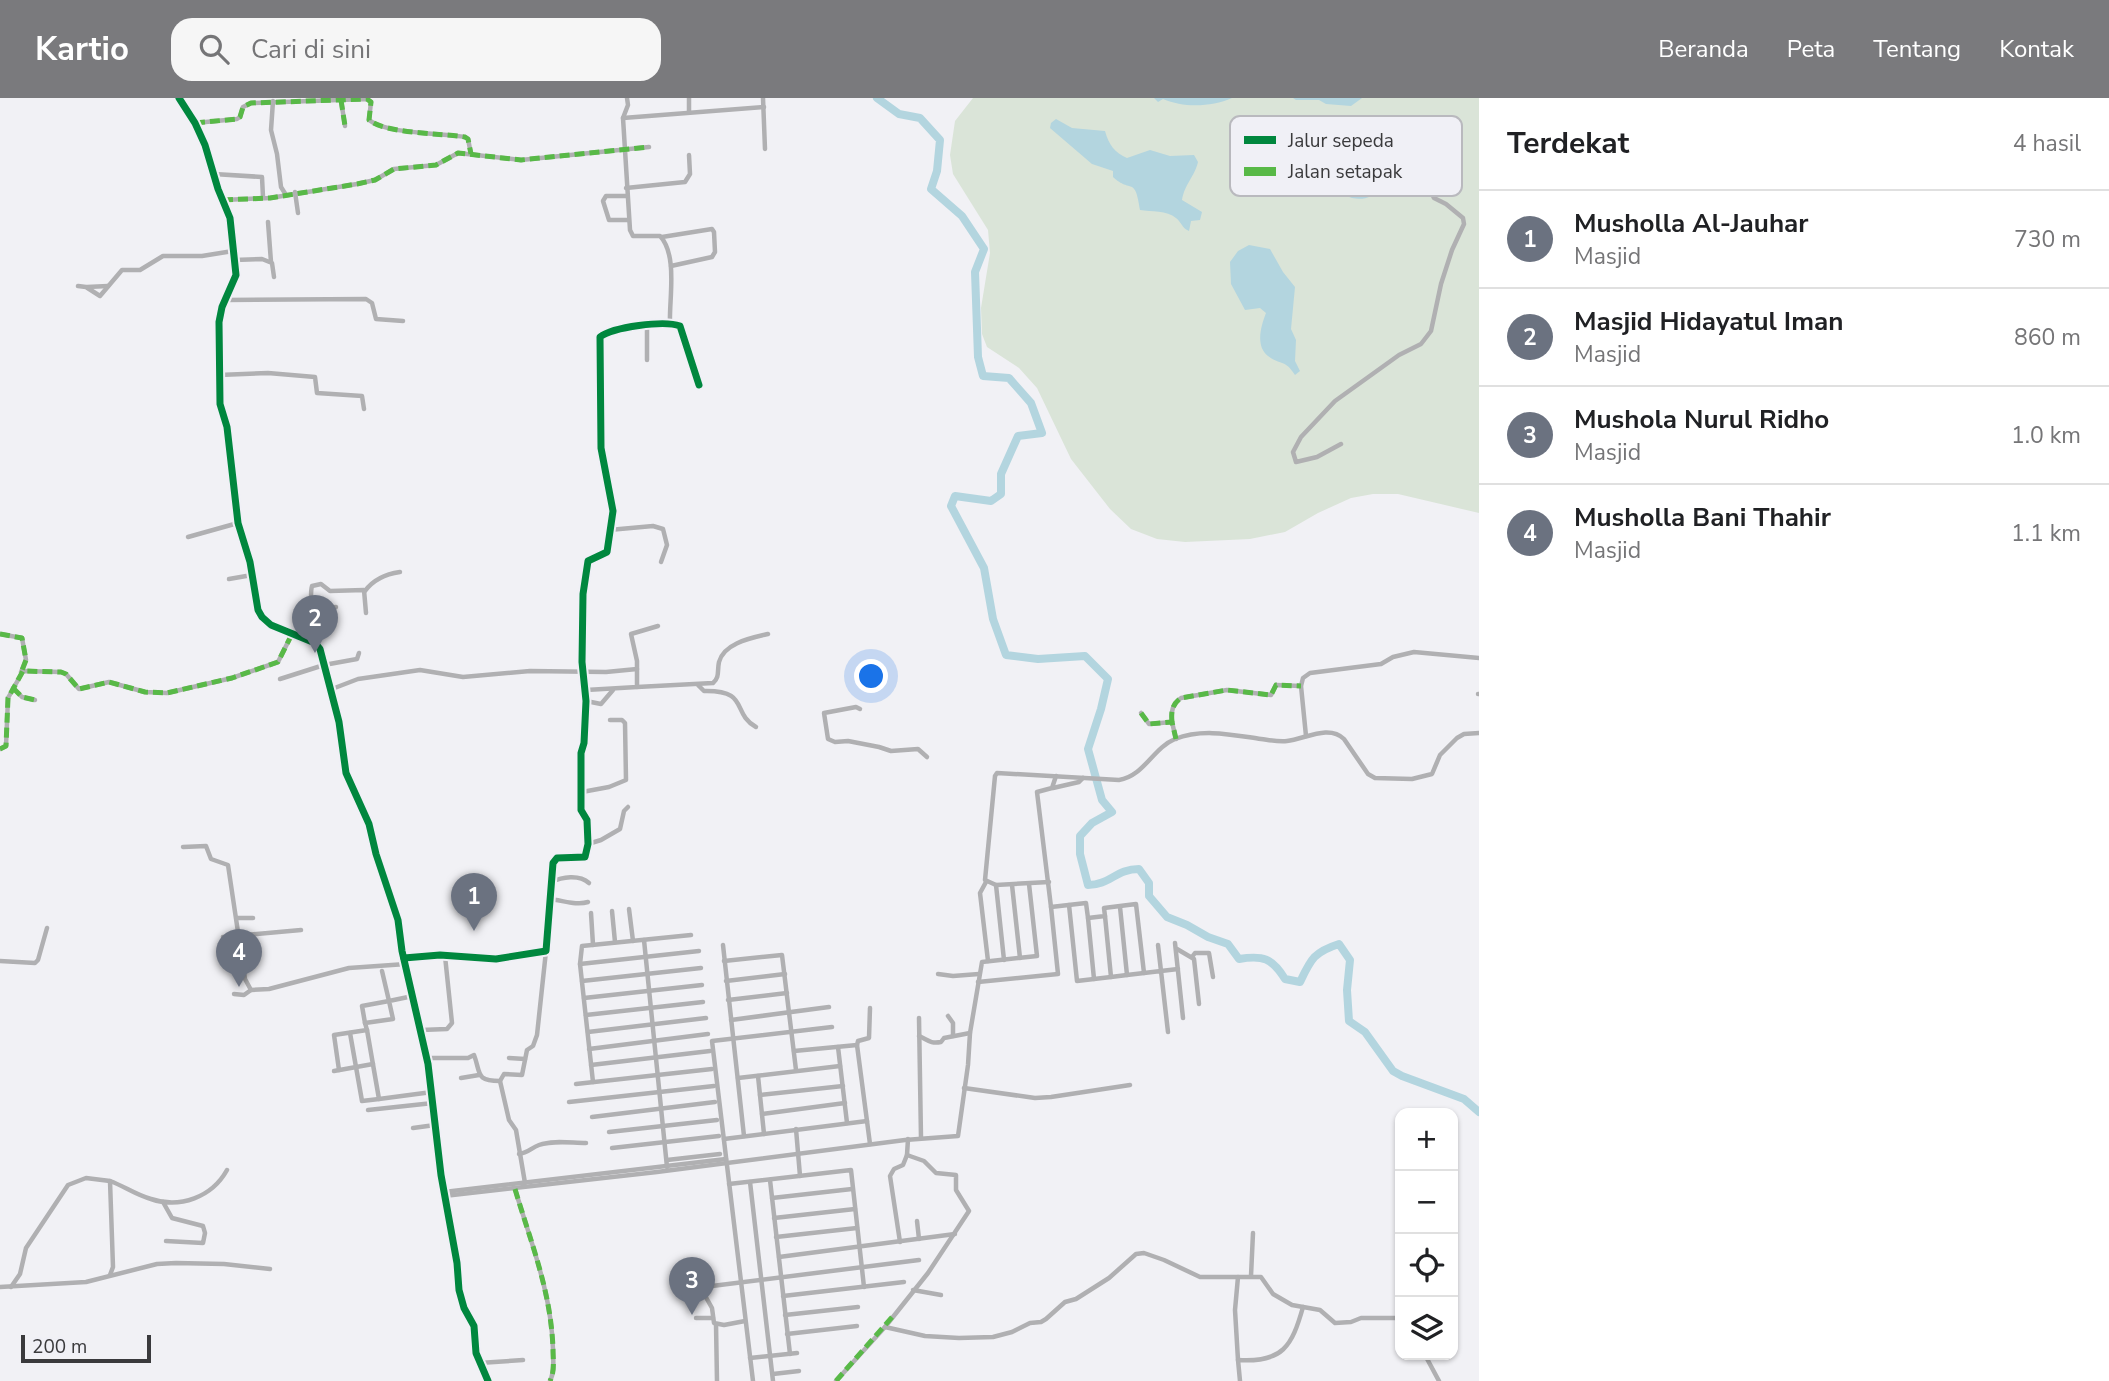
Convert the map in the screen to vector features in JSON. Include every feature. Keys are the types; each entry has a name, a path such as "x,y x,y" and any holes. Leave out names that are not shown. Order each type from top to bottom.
{"street":[{"path":"179,98 205,145 230,218 235,279 225,300 219,331 220,404 227,427 238,523 252,575 257,607 262,617 271,625 315,643 320,649 332,689 346,773 369,824 398,920 427,1058 459,1290 464,1308 474,1326 479,1363 488,1381"},
{"path":"627,98 628,105 623,118 630,234 662,237 712,229 714,232 715,251 712,257 671,266"},
{"path":"689,98 689,111"},
{"path":"763,98 765,149"},
{"path":"195,123 237,118 244,106 271,100 367,99 372,104 369,120 389,129 465,137 468,139 471,154"},
{"path":"271,100 271,130 281,187 286,195"},
{"path":"341,100 345,126"},
{"path":"623,118 764,107"},
{"path":"223,200 286,195 368,182 385,176 394,169 436,165 458,153 522,160 649,146"},
{"path":"626,188 685,183 690,177 690,155"},
{"path":"214,174 262,177 263,197"},
{"path":"295,192 298,213"},
{"path":"626,196 606,197 603,201 609,220 628,219"},
{"path":"1341,444 1317,457 1296,462 1293,452 1301,437 1335,401 1427,338 1431,331 1441,284 1464,224 1462,218 1433,196"},
{"path":"268,222 274,277"},
{"path":"662,237 671,266 670,323"},
{"path":"86,288 99,297 122,270 140,270 163,256 202,256 233,251"},
{"path":"234,260 262,259 271,262"},
{"path":"78,286 108,286"},
{"path":"225,300 366,299 372,303 376,319 403,321"},
{"path":"524,1183 516,1130 509,1120 500,1081 505,1074 522,1075 527,1051 533,1046 537,1035 554,861 585,857 587,844 587,820 581,810 581,753 586,701 583,671 583,594 588,561 607,552 613,511 601,448 600,337 615,330 670,323 680,326 699,385"},
{"path":"647,326 648,360"},
{"path":"219,375 268,373 315,377 317,393 362,396 365,409"},
{"path":"188,537 238,523"},
{"path":"609,530 653,526 663,529 667,545 661,562"},
{"path":"366,613 365,591 386,575 400,572"},
{"path":"229,579 252,575"},
{"path":"315,643 314,610 310,590 312,586 324,585 330,591 365,591"},
{"path":"314,610 337,607"},
{"path":"637,687 631,634 658,626"},
{"path":"0,634 22,638 26,660 8,704 6,746 0,749"},
{"path":"21,673 31,670 61,672 66,674 79,690 108,682 145,692 167,693 232,678 278,662 292,634"},
{"path":"586,690 698,685 717,681 720,659 738,643 768,634"},
{"path":"1306,736 1301,686 1303,678 1310,673 1381,664 1393,657 1414,652 1479,658"},
{"path":"281,679 324,665 358,659 359,653"},
{"path":"332,689 358,679 409,670 430,670 463,677 530,671 606,672 637,669"},
{"path":"698,685 704,691 728,694 740,704 747,722 756,727"},
{"path":"1176,738 1171,712 1181,698 1227,690 1271,695 1276,685 1301,686"},
{"path":"13,688 22,696 35,699"},
{"path":"601,704 614,689"},
{"path":"586,701 610,707"},
{"path":"860,709 857,707 824,713 828,739 891,751 918,749 927,757"},
{"path":"1142,713 1149,723 1172,722"},
{"path":"582,792 609,787 626,780 625,723 622,720 610,720"},
{"path":"988,961 980,893 986,882 995,776 1001,772 1119,779 1132,776 1161,748 1176,738 1218,733 1286,742 1306,736 1335,733 1344,739 1368,774 1378,779 1412,779 1432,774 1440,755 1460,736 1479,733"},
{"path":"1052,788 1056,776"},
{"path":"978,982 1058,974 1037,792 1086,778"},
{"path":"587,844 601,840 620,829 624,811 628,807"},
{"path":"183,847 206,846 211,859 228,865 245,979 251,990"},
{"path":"551,882 560,878 580,878 589,883"},
{"path":"986,882 996,885 1049,883"},
{"path":"667,1166 726,1162 908,1139 958,1136 970,1033 982,962 1037,956 1029,884"},
{"path":"996,885 1004,960"},
{"path":"1012,885 1020,958"},
{"path":"550,899 579,904 588,902"},
{"path":"1051,907 1086,903 1094,979"},
{"path":"1111,977 1104,908 1136,904 1144,973"},
{"path":"1069,905 1077,981 1178,969"},
{"path":"1120,907 1127,975"},
{"path":"629,909 633,940"},
{"path":"612,911 615,942"},
{"path":"591,913 593,945"},
{"path":"1088,918 1105,916"},
{"path":"237,918 253,918"},
{"path":"0,961 35,963 47,928"},
{"path":"223,937 301,930"},
{"path":"593,1082 580,964 582,946 691,935"},
{"path":"643,940 667,1166"},
{"path":"723,945 744,1136"},
{"path":"1158,945 1168,1032"},
{"path":"1183,1018 1176,946 1192,957 1199,1004"},
{"path":"404,958 445,956 496,959 546,951"},
{"path":"580,964 699,951"},
{"path":"1192,957 1195,953 1208,952 1213,977"},
{"path":"724,961 781,954 796,1070"},
{"path":"421,1030 447,1029 452,1023 445,956"},
{"path":"234,994 244,995 251,990 269,989 349,968 406,964"},
{"path":"582,981 701,968"},
{"path":"373,1064 337,1070 334,1035 350,1033 393,1018 382,971"},
{"path":"726,981 785,974"},
{"path":"938,974 979,974"},
{"path":"584,998 702,985"},
{"path":"728,1000 787,993"},
{"path":"379,1099 362,1006 413,996"},
{"path":"586,1015 703,1002"},
{"path":"731,1020 829,1007"},
{"path":"870,1008 870,1038 858,1041 857,1045 870,1144"},
{"path":"948,1016 953,1023 953,1036"},
{"path":"588,1032 706,1018"},
{"path":"919,1018 920,1138"},
{"path":"753,1381 712,1041 832,1027"},
{"path":"350,1033 362,1101 432,1092"},
{"path":"919,1036 929,1043 935,1043 970,1033"},
{"path":"589,1049 708,1034"},
{"path":"794,1051 857,1045"},
{"path":"838,1046 847,1123"},
{"path":"591,1065 710,1051"},
{"path":"427,1058 468,1058 474,1055 479,1075 485,1080 500,1081"},
{"path":"509,1058 525,1059"},
{"path":"738,1078 840,1066"},
{"path":"576,1084 712,1069"},
{"path":"461,1077 479,1075"},
{"path":"758,1076 764,1134"},
{"path":"964,1088 1043,1098 1130,1085"},
{"path":"569,1102 714,1086"},
{"path":"760,1095 843,1086"},
{"path":"592,1117 715,1102"},
{"path":"368,1110 433,1103"},
{"path":"762,1114 845,1103"},
{"path":"609,1132 717,1120"},
{"path":"612,1148 867,1121"},
{"path":"413,1128 435,1125"},
{"path":"796,1129 800,1176"},
{"path":"900,1242 890,1176 894,1169 904,1165 908,1139"},
{"path":"519,1154 549,1143 586,1143"},
{"path":"444,1194 515,1189 667,1166 720,1154"},
{"path":"836,1381 885,1327 928,1273 956,1234 969,1209 956,1190 956,1175 936,1173 924,1161 907,1156"},
{"path":"10,1288 20,1274 26,1248 68,1185 86,1178 110,1181 152,1200 163,1202 200,1196 212,1191 227,1170"},
{"path":"729,1184 850,1170 864,1287"},
{"path":"444,1194 586,1178"},
{"path":"770,1180 790,1354"},
{"path":"110,1181 113,1267 110,1276"},
{"path":"750,1182 774,1381"},
{"path":"515,1189 544,1281 552,1328 553,1372 550,1381"},
{"path":"772,1198 852,1189"},
{"path":"163,1202 172,1218 198,1224 205,1233 203,1244 166,1241"},
{"path":"774,1218 855,1209"},
{"path":"917,1221 919,1240"},
{"path":"776,1237 857,1228"},
{"path":"1251,1276 1253,1233"},
{"path":"779,1257 956,1234"},
{"path":"885,1327 925,1336 959,1338 993,1337 1012,1332 1030,1323 1041,1322 1065,1302 1076,1299 1108,1278 1136,1254 1144,1253 1200,1278 1261,1277 1273,1294 1292,1305 1320,1310 1335,1323 1361,1318 1395,1318"},
{"path":"717,1381 714,1321 712,1308 703,1292 704,1287 919,1260"},
{"path":"0,1287 66,1285 157,1264 214,1264 270,1269"},
{"path":"1238,1277 1235,1310 1240,1381"},
{"path":"783,1296 904,1282"},
{"path":"913,1290 941,1295"},
{"path":"785,1315 858,1307"},
{"path":"1238,1360 1249,1361 1282,1352 1296,1332 1303,1307"},
{"path":"696,1318 724,1325 746,1321"},
{"path":"788,1334 857,1326"},
{"path":"750,1358 797,1353"},
{"path":"479,1363 523,1360"},
{"path":"1428,1360 1439,1381"},
{"path":"773,1374 799,1371"}],"shaded area":[{"path":"973,98 1479,98 1479,513 1398,494 1373,494 1351,498 1285,532 1250,539 1185,542 1157,539 1131,529 1110,509 1071,459 1037,388 1019,368 987,347 982,334 981,308 990,253 988,230 953,174 950,155 955,121"}],"water":[{"path":"1154,98 1232,98 1198,105 1163,99 1158,102"},
{"path":"1293,98 1362,98 1351,106"},
{"path":"1056,119 1072,128 1105,131 1113,148 1127,158 1150,150 1170,156 1194,155 1198,162 1182,200 1202,212 1200,220 1191,221 1189,231 1172,215 1140,210 1134,189 1113,177 1113,171 1092,164 1050,128"},
{"path":"1348,196 1372,196 1364,199"},
{"path":"1249,245 1270,249 1295,287 1291,329 1296,340 1295,361 1300,371 1295,375 1288,366 1264,352 1260,336 1266,313 1260,308 1245,310 1231,284 1230,262 1238,251"}],"waterway":[{"path":"877,98 899,114 920,118 940,140 937,171 931,189 962,216 984,249 975,272 978,357 983,376 1009,378 1031,403 1042,433 1018,436 1001,474 1001,494 991,501 955,496 951,506 984,568 993,619 1006,655 1038,659 1085,656 1108,679 1088,749 1102,800 1112,812 1092,823 1080,836 1080,854 1088,885 1139,869 1149,883 1149,896 1167,917 1228,944 1239,959 1254,957 1271,962 1285,979 1300,982 1314,957 1339,944 1350,960 1347,990 1349,1021 1365,1032 1393,1071 1464,1099 1479,1112"}],"marked path":[{"path":"195,123 237,119 243,107 251,103 367,99 371,102 369,120 377,125 465,137 468,139 471,154"},
{"path":"341,100 345,126"},
{"path":"223,200 270,198 357,184 375,180 394,169 436,165 458,153 521,160 649,147"},
{"path":"0,634 22,638 26,660 21,673"},
{"path":"0,749 6,746 8,698 23,671 61,672 79,689 109,682 145,692 167,693 232,678 278,662 292,634"},
{"path":"1172,722 1173,708 1181,698 1227,690 1271,695 1276,685 1301,686"},
{"path":"13,688 22,697 35,700"},
{"path":"1141,713 1149,724 1172,722 1176,739"},
{"path":"515,1189 548,1307 553,1361 550,1381"},
{"path":"836,1381 893,1316"}],"cycle path":[{"path":"179,98 205,145 230,218 236,275 222,307 219,322 220,404 227,427 238,523 250,562 258,610 271,625 315,643 320,649 339,722 346,773 369,824 398,920 402,951 428,1064 441,1175 457,1263 459,1290 464,1308 474,1326 476,1353 488,1381"},
{"path":"404,958 440,955 496,959 546,951 553,863 557,858 585,857 588,844 587,820 581,810 581,753 586,701 582,662 583,594 588,561 607,552 613,511 601,448 600,337 616,330 639,326 680,326 699,385"}],"place":[{"name":"Masjid Hidayatul Iman","path":"315,653"},
{"name":"Musholla Al-Jauhar","path":"474,931"},
{"name":"Musholla Bani Thahir","path":"239,987"},
{"name":"Mushola Nurul Ridho","path":"692,1315"}]}
